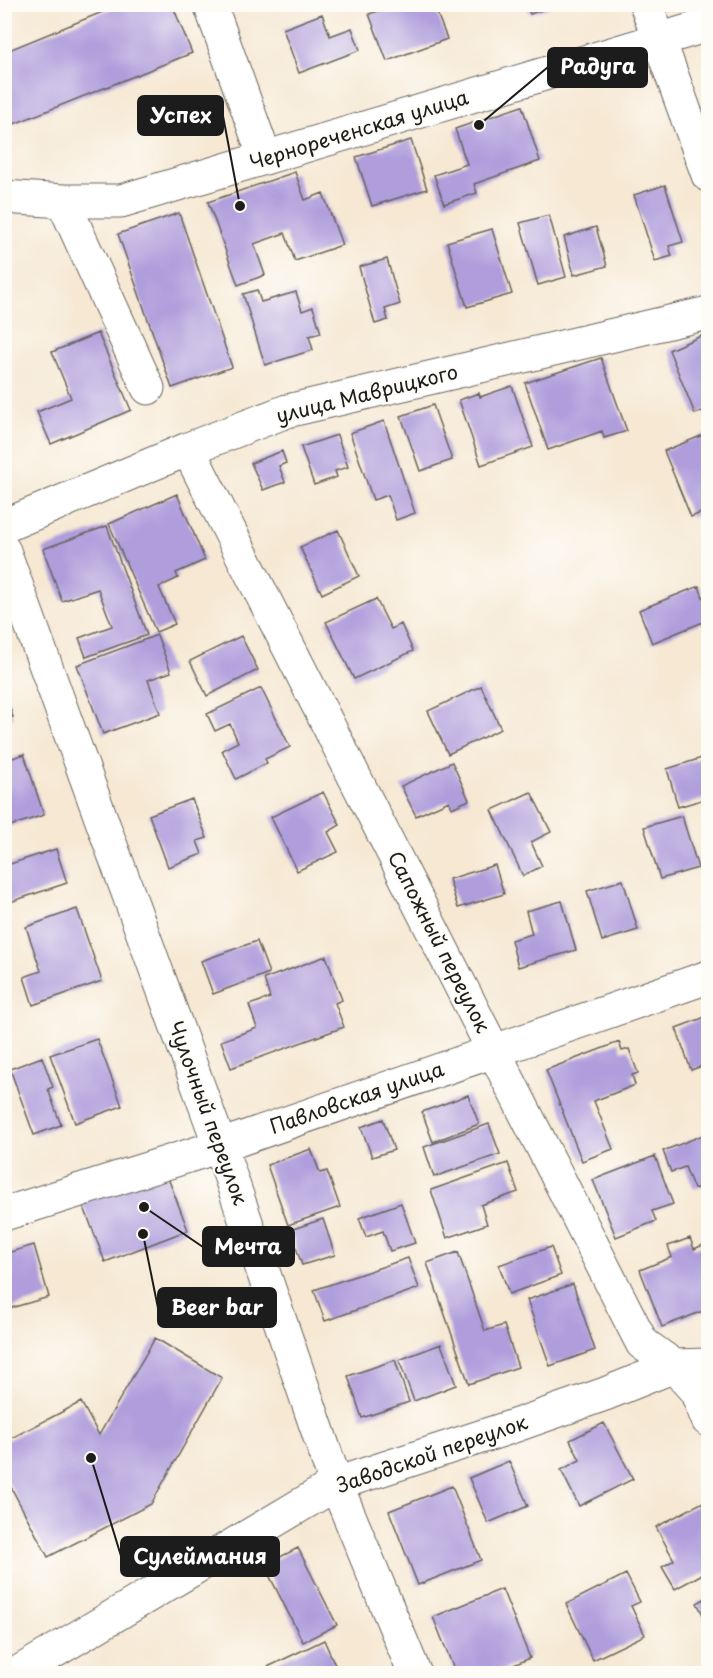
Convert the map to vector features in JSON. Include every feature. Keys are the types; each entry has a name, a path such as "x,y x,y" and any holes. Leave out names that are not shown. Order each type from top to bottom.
{"street":[{"path":"210,4 265,158"},
{"path":"646,4 708,175"},
{"name":"Чернореченская улица","path":"4,197 63,201 121,201 708,25"},
{"path":"63,201 148,388"},
{"name":"улица Маврицкого","path":"4,526 188,449 287,411 708,313"},
{"name":"Сапожный переулок","path":"188,449 642,1342 705,1390"},
{"name":"Чулочный переулок","path":"4,551 220,1146 336,1484 415,1674"},
{"name":"Павловская улица","path":"4,1214 220,1146 708,977"},
{"name":"Заводской переулок","path":"16,1674 336,1484 605,1394 674,1366"}],"building":[{"path":"122,4 172,4 192,53 4,128 4,52"},
{"path":"526,4 556,4 556,5 530,14"},
{"path":"396,5 434,5 447,39 387,61 369,14"},
{"path":"322,14 330,36 352,28 360,50 299,73 283,29"},
{"path":"522,106 540,161 474,184 477,193 444,204 434,175 467,164 455,129"},
{"path":"411,140 427,189 372,206 356,157"},
{"path":"295,172 305,200 323,193 342,245 295,261 285,233 254,244 265,275 238,285 208,202"},
{"path":"665,185 683,242 669,246 672,256 655,261 634,195"},
{"path":"179,213 232,367 172,388 118,234"},
{"path":"549,215 566,277 538,285 520,223"},
{"path":"596,227 607,266 574,275 564,237"},
{"path":"492,229 512,294 467,307 447,242"},
{"path":"387,259 400,304 385,309 388,320 375,324 359,267"},
{"path":"257,290 261,302 296,292 302,311 313,307 321,333 309,336 313,350 265,365 243,294"},
{"path":"98,333 131,410 51,444 37,412 71,398 52,352"},
{"path":"708,333 708,409 695,414 669,350"},
{"path":"601,358 627,431 604,438 602,431 548,450 525,383"},
{"path":"512,386 533,447 481,465 459,400 479,393 480,397"},
{"path":"433,405 452,460 420,471 401,416"},
{"path":"384,421 415,513 396,520 388,495 373,500 350,433"},
{"path":"708,433 708,510 691,517 664,451"},
{"path":"337,435 348,467 335,471 337,477 314,485 301,447"},
{"path":"282,451 286,463 279,466 285,482 263,490 251,463"},
{"path":"177,494 205,560 176,573 178,578 159,587 175,624 156,632 109,524"},
{"path":"107,526 147,635 86,657 79,638 112,626 98,589 62,601 43,549"},
{"path":"338,530 359,576 322,594 300,547"},
{"path":"699,586 708,611 708,620 652,643 639,610"},
{"path":"376,599 391,629 401,624 413,651 354,679 326,622"},
{"path":"157,635 171,672 148,680 160,713 103,734 77,665"},
{"path":"241,636 258,670 207,696 190,661"},
{"path":"481,686 501,729 448,754 428,711"},
{"path":"261,688 290,747 265,759 267,763 236,779 222,750 238,742 230,724 215,731 207,714"},
{"path":"4,691 13,717 4,720"},
{"path":"24,754 44,815 4,828 4,761"},
{"path":"708,756 708,798 678,807 667,769"},
{"path":"452,762 469,800 452,808 449,801 416,816 401,786"},
{"path":"323,792 340,825 328,832 338,852 297,871 271,817"},
{"path":"531,792 551,832 531,842 542,866 523,876 492,810"},
{"path":"192,799 207,838 197,841 202,854 168,867 149,815"},
{"path":"682,816 698,868 660,879 644,827"},
{"path":"56,849 67,883 7,903 4,896 4,866"},
{"path":"495,865 504,894 458,908 449,879"},
{"path":"708,869 708,899 700,872"},
{"path":"623,880 638,930 602,941 587,891"},
{"path":"562,901 576,950 518,967 511,940 532,934 526,911"},
{"path":"77,909 102,981 33,1005 24,977 41,971 26,927"},
{"path":"257,941 269,973 213,994 201,961"},
{"path":"326,956 342,1000 335,1003 344,1027 231,1068 221,1041 257,1028 249,1005 270,998 264,979"},
{"path":"708,1016 708,1064 691,1070 676,1028"},
{"path":"97,1039 122,1106 75,1123 50,1055"},
{"path":"619,1042 622,1051 629,1049 638,1073 632,1075 635,1085 594,1101 613,1149 582,1161 546,1070"},
{"path":"42,1057 53,1087 48,1089 61,1125 34,1135 10,1069"},
{"path":"468,1095 479,1124 433,1142 422,1112"},
{"path":"383,1119 394,1150 372,1157 361,1127"},
{"path":"489,1124 500,1154 434,1177 424,1147"},
{"path":"708,1133 708,1184 694,1189 685,1167 671,1172 663,1151"},
{"path":"311,1149 320,1173 327,1171 340,1207 288,1225 267,1165"},
{"path":"655,1156 673,1204 652,1211 656,1221 616,1237 593,1180"},
{"path":"508,1163 518,1192 481,1205 487,1224 447,1238 431,1190"},
{"path":"165,1170 188,1230 105,1262 82,1202"},
{"path":"401,1203 415,1243 390,1251 383,1231 366,1237 359,1218"},
{"path":"323,1219 335,1255 302,1265 290,1230"},
{"path":"690,1238 694,1249 708,1243 708,1309 662,1327 640,1270 672,1257 668,1246"},
{"path":"34,1245 49,1297 4,1310 4,1254"},
{"path":"551,1247 561,1275 509,1294 499,1265"},
{"path":"458,1252 485,1331 504,1325 518,1367 469,1384 427,1263"},
{"path":"408,1258 419,1288 325,1321 314,1290"},
{"path":"573,1284 595,1350 550,1366 527,1300"},
{"path":"155,1338 222,1378 151,1504 48,1557 4,1474 4,1442 81,1402 99,1435"},
{"path":"441,1344 456,1385 414,1401 399,1360"},
{"path":"395,1360 409,1402 362,1418 348,1376"},
{"path":"604,1423 633,1479 579,1506 561,1470 580,1460 570,1440"},
{"path":"509,1461 528,1506 488,1523 469,1478"},
{"path":"452,1486 481,1560 418,1585 389,1511"},
{"path":"703,1502 708,1513 708,1571 675,1589 662,1567 674,1560 656,1527"},
{"path":"298,1548 337,1625 303,1642 264,1565"},
{"path":"626,1574 640,1602 631,1606 645,1635 593,1660 566,1604"},
{"path":"502,1589 530,1658 493,1674 456,1674 433,1617"},
{"path":"708,1597 708,1624 697,1603"},
{"path":"324,1640 339,1674 253,1674"}],"place":[{"name":"Радуга","path":"479,125"},
{"name":"Успех","path":"240,206"},
{"name":"Мечта","path":"144,1207"},
{"name":"Beer bar","path":"143,1234"},
{"name":"Сулеймания","path":"91,1458"}]}
